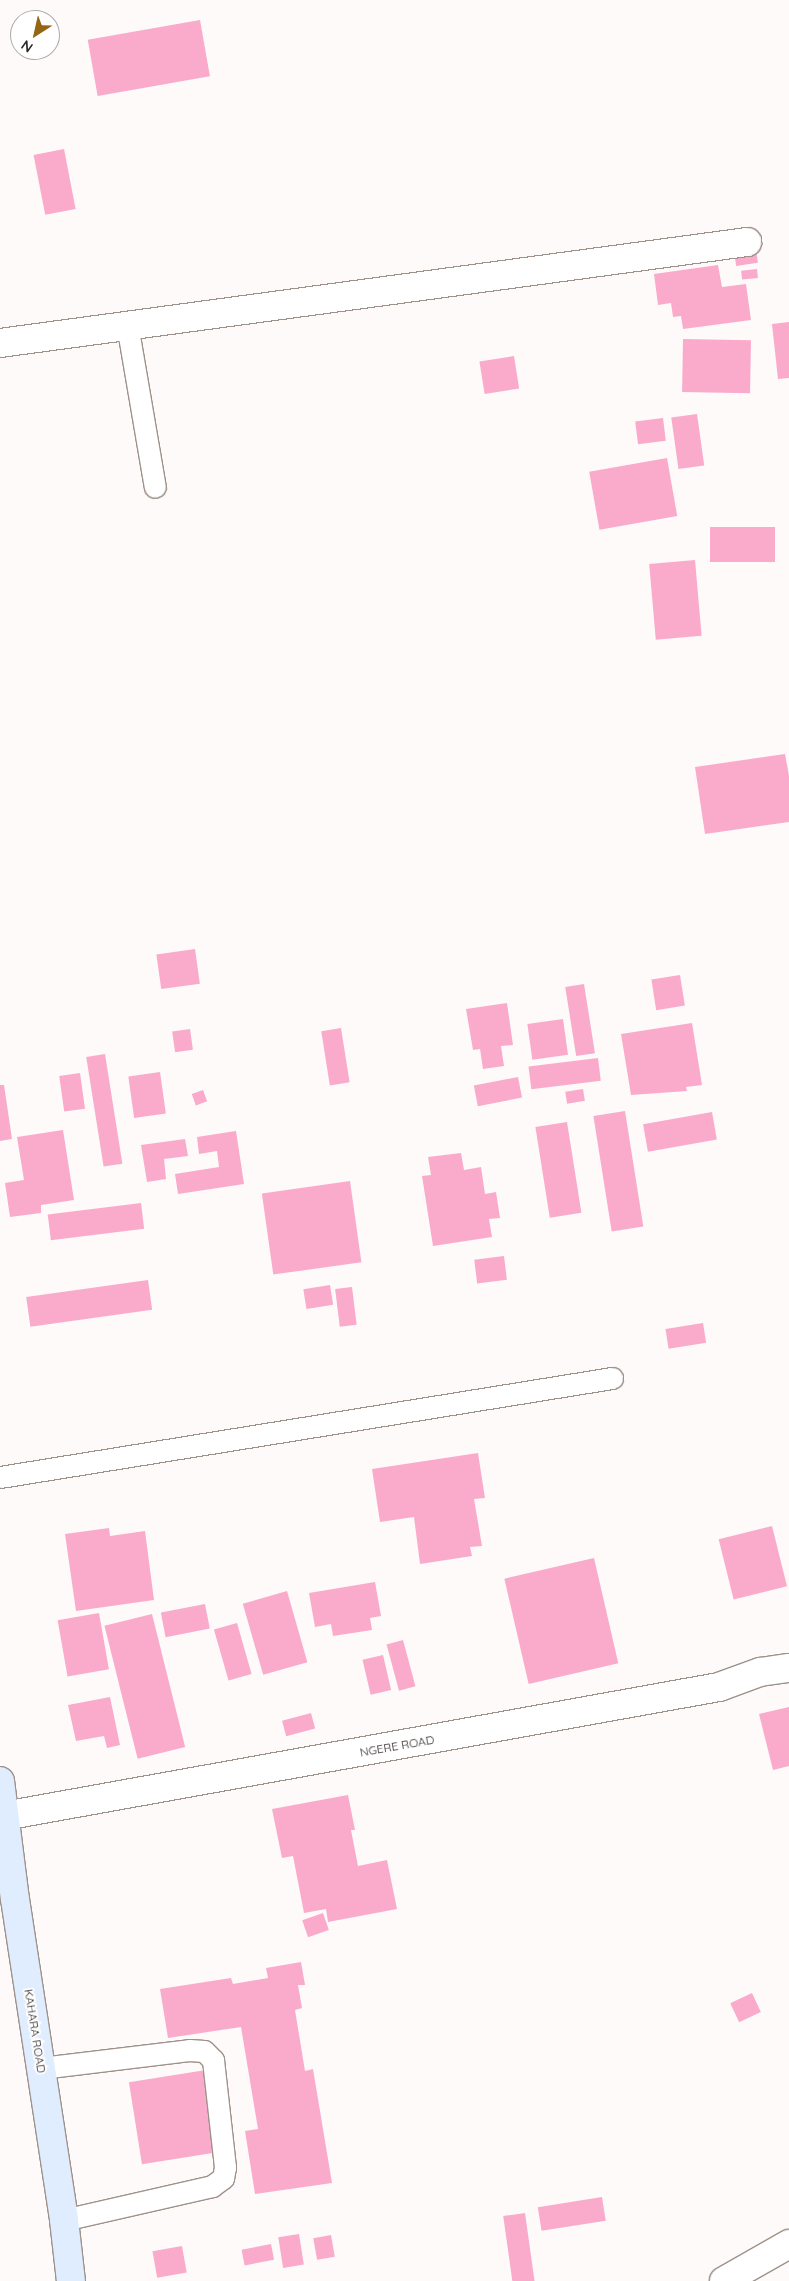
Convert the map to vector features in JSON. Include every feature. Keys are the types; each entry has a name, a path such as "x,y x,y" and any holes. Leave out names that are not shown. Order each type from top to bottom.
{"street":[{"path":"0,343 126,324 747,242"},
{"name":"NGERE ROAD","path":"4,1816 720,1687 760,1672 789,1668"},
{"name":"KAHARA ROAD","path":"0,1781 64,2220 71,2281"},
{"path":"724,2281 789,2244"}],"lane":[{"path":"126,324 155,486"},
{"path":"0,1477 612,1378"},
{"path":"41,2068 189,2050 204,2051 213,2060 225,2167 223,2178 212,2186 64,2220"}],"building":[{"path":"200,20 210,76 98,96 88,40"},
{"path":"64,149 76,209 45,215 34,155"},
{"path":"756,249 758,263 736,266 734,252"},
{"path":"718,265 722,287 746,284 751,320 683,329 681,316 673,317 671,303 658,305 654,274"},
{"path":"757,269 758,278 742,280 741,271"},
{"path":"789,322 789,378 778,379 772,324"},
{"path":"683,339 751,340 750,393 682,392"},
{"path":"514,356 519,389 485,394 479,361"},
{"path":"697,414 704,465 678,469 671,418"},
{"path":"663,418 666,441 638,444 635,421"},
{"path":"667,458 677,516 599,530 589,472"},
{"path":"710,527 775,527 775,562 710,562"},
{"path":"695,560 702,636 656,640 649,564"},
{"path":"785,754 789,776 789,822 705,834 695,767"},
{"path":"195,949 200,984 161,989 156,954"},
{"path":"680,975 685,1006 656,1010 651,980"},
{"path":"584,984 595,1053 576,1056 565,987"},
{"path":"507,1003 513,1045 501,1046 504,1066 483,1069 480,1049 473,1050 466,1009"},
{"path":"563,1019 568,1055 532,1060 527,1024"},
{"path":"692,1023 702,1085 686,1087 687,1091 631,1095 621,1034"},
{"path":"341,1028 350,1082 330,1085 321,1031"},
{"path":"190,1029 193,1050 175,1052 172,1032"},
{"path":"105,1054 122,1164 104,1167 86,1057"},
{"path":"598,1058 601,1081 531,1089 529,1067"},
{"path":"160,1072 166,1114 134,1118 128,1076"},
{"path":"80,1073 85,1109 64,1112 59,1076"},
{"path":"518,1077 522,1098 478,1106 474,1086"},
{"path":"0,1085 4,1085 12,1139 0,1141"},
{"path":"583,1089 585,1101 567,1104 565,1092"},
{"path":"203,1090 207,1101 196,1105 192,1094"},
{"path":"625,1111 643,1227 612,1232 593,1116"},
{"path":"712,1112 717,1140 648,1152 643,1124"},
{"path":"567,1122 581,1213 550,1218 535,1127"},
{"path":"63,1130 74,1200 41,1205 41,1213 10,1217 5,1183 24,1180 17,1137"},
{"path":"236,1131 244,1184 178,1194 175,1174 219,1167 217,1151 199,1154 197,1137"},
{"path":"185,1139 188,1156 164,1159 166,1179 147,1182 141,1145"},
{"path":"461,1153 464,1170 481,1167 485,1194 496,1192 500,1218 489,1219 492,1237 433,1246 422,1176 431,1175 428,1157"},
{"path":"350,1181 361,1262 273,1275 262,1193"},
{"path":"141,1203 144,1229 51,1240 48,1214"},
{"path":"504,1256 507,1280 477,1283 474,1260"},
{"path":"148,1280 152,1310 30,1327 26,1297"},
{"path":"330,1285 333,1305 306,1309 303,1289"},
{"path":"352,1287 357,1325 340,1327 335,1289"},
{"path":"703,1323 706,1343 669,1349 665,1329"},
{"path":"478,1453 485,1498 474,1499 482,1546 470,1547 472,1556 420,1564 414,1517 380,1522 372,1469"},
{"path":"772,1526 787,1586 734,1599 719,1539"},
{"path":"109,1528 110,1536 145,1531 154,1600 76,1611 65,1534"},
{"path":"594,1558 618,1663 529,1684 504,1579"},
{"path":"375,1582 381,1616 370,1618 372,1630 333,1636 331,1624 315,1627 309,1593"},
{"path":"287,1591 307,1662 263,1675 243,1604"},
{"path":"205,1604 210,1629 166,1637 161,1613"},
{"path":"99,1613 109,1669 68,1676 58,1620"},
{"path":"152,1614 185,1747 138,1759 104,1626"},
{"path":"237,1623 252,1674 229,1681 214,1630"},
{"path":"403,1640 415,1686 399,1691 387,1644"},
{"path":"383,1655 391,1690 371,1695 363,1660"},
{"path":"110,1697 120,1745 107,1748 104,1736 76,1741 68,1705"},
{"path":"789,1707 789,1766 773,1770 759,1714"},
{"path":"311,1713 315,1728 286,1736 282,1721"},
{"path":"348,1795 355,1830 351,1830 358,1866 387,1860 397,1909 328,1922 326,1909 304,1913 293,1856 282,1858 272,1809"},
{"path":"323,1913 329,1930 308,1937 302,1920"},
{"path":"301,1962 305,1985 298,1985 302,2008 295,2010 305,2071 313,2069 332,2183 255,2194 245,2131 258,2129 241,2027 168,2038 160,1989 231,1978 233,1984 268,1978 266,1968"},
{"path":"752,1993 761,2012 739,2022 730,2003"},
{"path":"206,2070 219,2152 142,2164 129,2082"},
{"path":"602,2197 606,2221 542,2231 538,2207"},
{"path":"525,2213 535,2281 512,2281 503,2216"},
{"path":"299,2234 304,2265 283,2268 278,2237"},
{"path":"331,2235 335,2257 317,2260 313,2238"},
{"path":"271,2244 274,2260 245,2265 242,2250"},
{"path":"182,2246 187,2273 157,2278 152,2251"}]}
